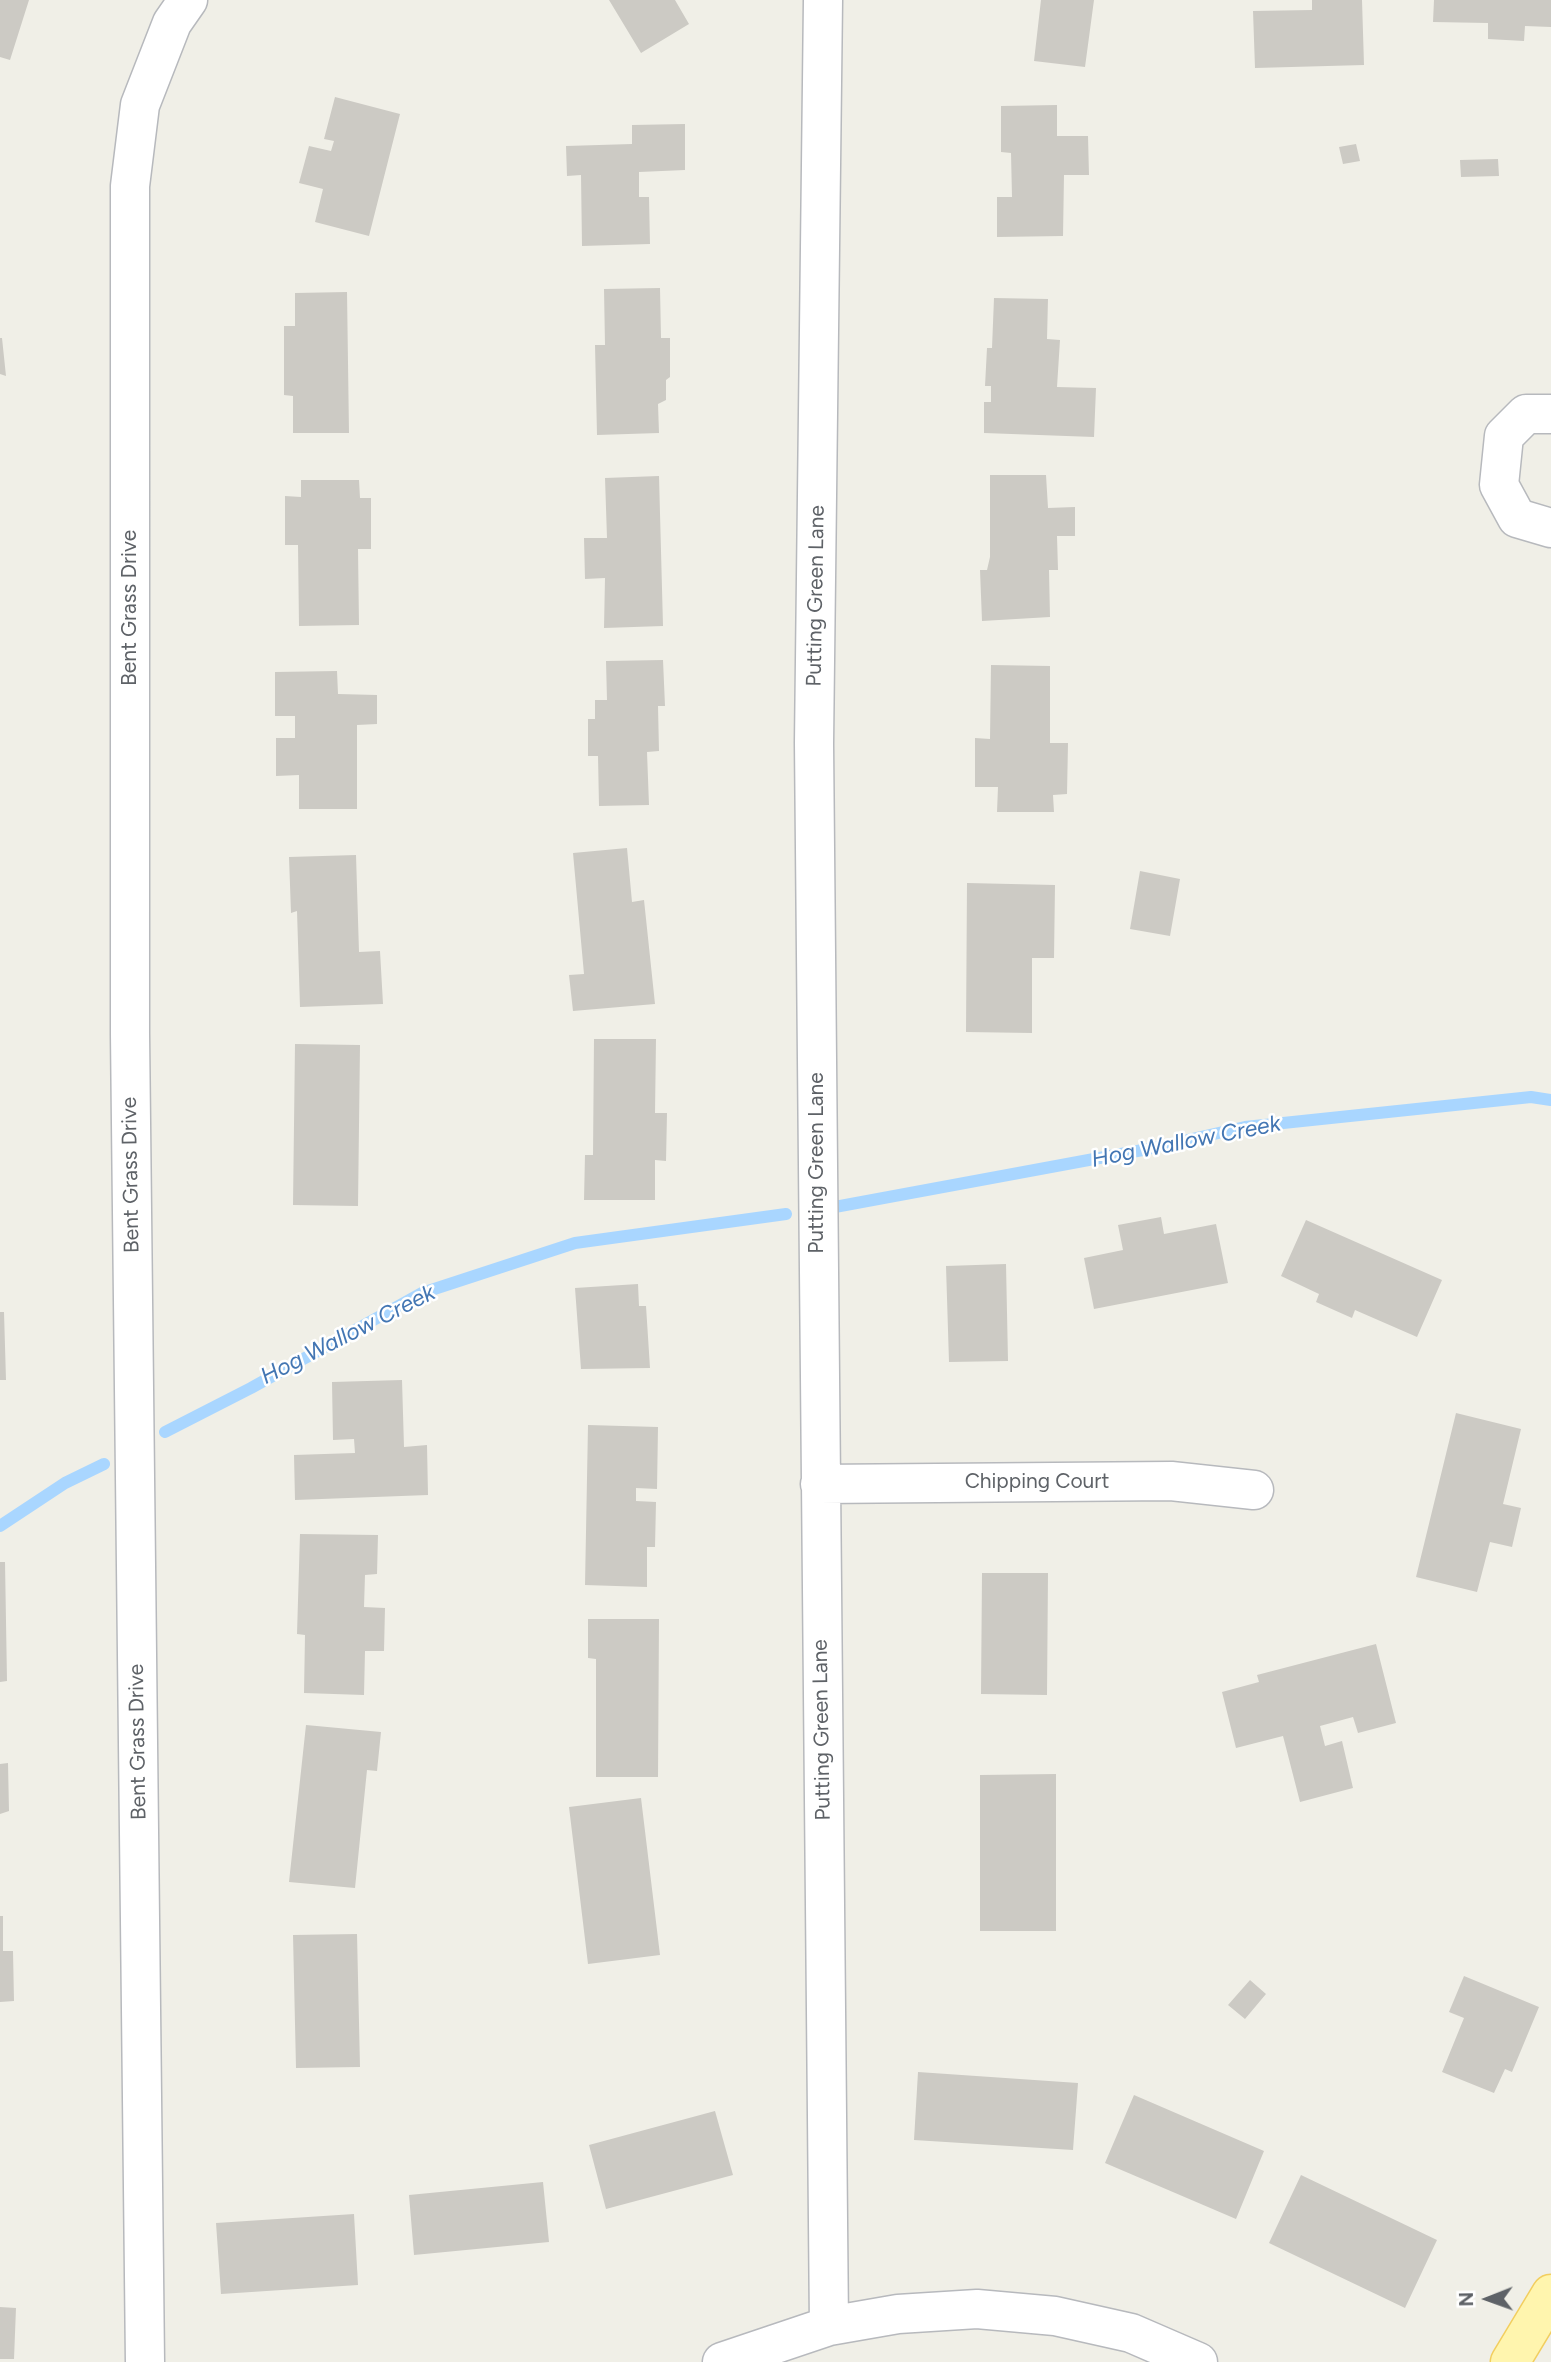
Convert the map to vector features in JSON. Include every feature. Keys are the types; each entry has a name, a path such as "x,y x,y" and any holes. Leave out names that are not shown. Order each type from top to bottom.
{"main road":[{"path":"1510,2362 1551,2294"}],"street":[{"name":"Bent Grass Drive","path":"145,2362 130,1034 130,186 141,105 172,23 188,0"},
{"name":"Putting Green Lane","path":"823,0 814,743 829,2326"},
{"path":"1551,414 1526,414 1504,436 1499,485 1517,518 1551,528"},
{"name":"Chipping Court","path":"820,1484 1171,1481 1254,1490"},
{"path":"722,2362 829,2326 898,2314 977,2309 1055,2316 1131,2333 1198,2362"}],"building":[{"path":"0,0 29,0 10,60 0,57"},
{"path":"609,0 675,0 689,24 641,53"},
{"path":"1041,0 1094,0 1085,67 1034,61"},
{"path":"1312,0 1362,0 1364,65 1255,68 1253,11 1312,10"},
{"path":"1434,0 1551,0 1551,27 1525,26 1524,41 1488,39 1488,23 1433,22"},
{"path":"335,97 400,114 369,236 315,222 323,189 299,183 309,146 331,151 334,141 324,139"},
{"path":"1057,105 1057,136 1088,136 1089,175 1064,175 1063,236 997,237 997,197 1012,197 1011,153 1001,152 1001,106"},
{"path":"685,124 685,170 639,172 639,197 649,197 650,244 582,246 581,175 567,176 566,146 632,144 632,125"},
{"path":"1356,144 1360,161 1343,164 1339,147"},
{"path":"1498,159 1499,176 1461,177 1460,160"},
{"path":"660,288 661,338 670,338 670,377 666,380 666,400 658,404 659,433 597,435 595,345 605,345 604,289"},
{"path":"347,292 349,433 293,433 293,396 284,395 284,326 295,326 295,293"},
{"path":"994,298 1048,299 1047,339 1060,340 1057,387 1096,388 1094,437 984,433 984,402 991,402 991,386 985,386 987,348 992,348"},
{"path":"2,338 6,376 0,374"},
{"path":"990,475 1046,475 1048,508 1075,507 1075,536 1057,536 1058,570 1049,570 1050,617 982,621 980,570 987,570 990,557"},
{"path":"659,476 663,626 604,628 605,578 585,579 584,538 607,538 605,478"},
{"path":"301,480 359,480 360,498 371,498 371,549 358,549 359,625 299,626 298,545 285,545 285,496 301,497"},
{"path":"663,660 665,706 658,706 659,751 647,752 649,805 599,806 598,756 588,756 588,719 595,719 595,700 607,700 606,661"},
{"path":"991,665 1050,666 1050,743 1068,743 1067,794 1053,795 1054,812 997,812 998,787 975,787 975,738 990,739"},
{"path":"337,671 338,694 377,695 377,724 357,725 357,809 299,809 299,775 276,776 276,738 295,738 295,716 275,716 275,672"},
{"path":"627,848 632,902 644,900 655,1004 573,1011 569,975 584,974 573,853"},
{"path":"356,855 359,952 380,951 383,1004 300,1007 297,911 291,913 289,857"},
{"path":"1140,871 1180,879 1170,936 1130,929"},
{"path":"967,883 1055,885 1054,958 1032,958 1032,1033 966,1032"},
{"path":"594,1039 656,1039 655,1113 667,1113 666,1161 655,1160 655,1200 584,1200 585,1155 593,1155"},
{"path":"295,1044 360,1045 358,1206 293,1205"},
{"path":"1161,1217 1164,1234 1216,1224 1228,1283 1094,1309 1084,1258 1123,1250 1118,1225"},
{"path":"1306,1220 1442,1280 1417,1337 1355,1310 1352,1318 1316,1302 1319,1294 1281,1276"},
{"path":"1006,1264 1008,1361 949,1362 946,1266"},
{"path":"638,1284 639,1306 646,1306 650,1368 581,1369 575,1288"},
{"path":"0,1312 4,1312 6,1380 0,1380"},
{"path":"402,1380 404,1447 427,1445 428,1495 295,1500 294,1455 355,1453 354,1439 333,1440 332,1382"},
{"path":"1456,1413 1521,1429 1503,1504 1521,1508 1512,1547 1490,1542 1477,1592 1416,1577"},
{"path":"588,1425 658,1427 657,1489 636,1488 636,1501 656,1502 655,1547 647,1547 647,1587 585,1585"},
{"path":"300,1534 378,1535 377,1574 365,1575 364,1607 385,1608 384,1651 365,1651 364,1695 304,1693 305,1635 297,1634"},
{"path":"0,1562 5,1562 7,1681 0,1682"},
{"path":"982,1573 1048,1573 1047,1695 981,1694"},
{"path":"588,1619 659,1619 658,1777 596,1777 596,1659 588,1658"},
{"path":"1376,1644 1396,1723 1358,1733 1353,1717 1320,1726 1325,1746 1342,1741 1353,1788 1300,1802 1283,1736 1236,1748 1222,1692 1259,1682 1257,1675"},
{"path":"306,1725 381,1732 377,1771 367,1770 355,1888 289,1882"},
{"path":"8,1763 9,1811 0,1814 0,1764"},
{"path":"1056,1774 1056,1931 980,1931 980,1775"},
{"path":"641,1798 660,1955 588,1964 569,1807"},
{"path":"0,1916 3,1916 3,1951 13,1951 14,2001 0,2002"},
{"path":"357,1934 360,2067 296,2068 293,1935"},
{"path":"1464,1976 1539,2007 1512,2072 1505,2069 1494,2093 1442,2072 1464,2018 1449,2012"},
{"path":"1250,1980 1266,1994 1245,2019 1228,2005"},
{"path":"918,2072 1078,2083 1073,2150 914,2140"},
{"path":"1134,2095 1264,2151 1236,2219 1105,2163"},
{"path":"715,2111 733,2175 606,2209 589,2145"},
{"path":"1301,2175 1437,2240 1405,2308 1269,2243"},
{"path":"543,2182 549,2242 414,2255 409,2195"},
{"path":"354,2214 358,2285 221,2294 216,2223"},
{"path":"0,2307 16,2308 14,2359 0,2359"}],"waterway":[{"name":"Hog Wallow Creek","path":"824,1209 1148,1149 1245,1127 1531,1097 1551,1100"},
{"name":"Hog Wallow Creek","path":"165,1432 251,1388 422,1293 575,1243 786,1214"},
{"name":"Hog Wallow Creek","path":"0,1526 65,1483 104,1464"}]}
